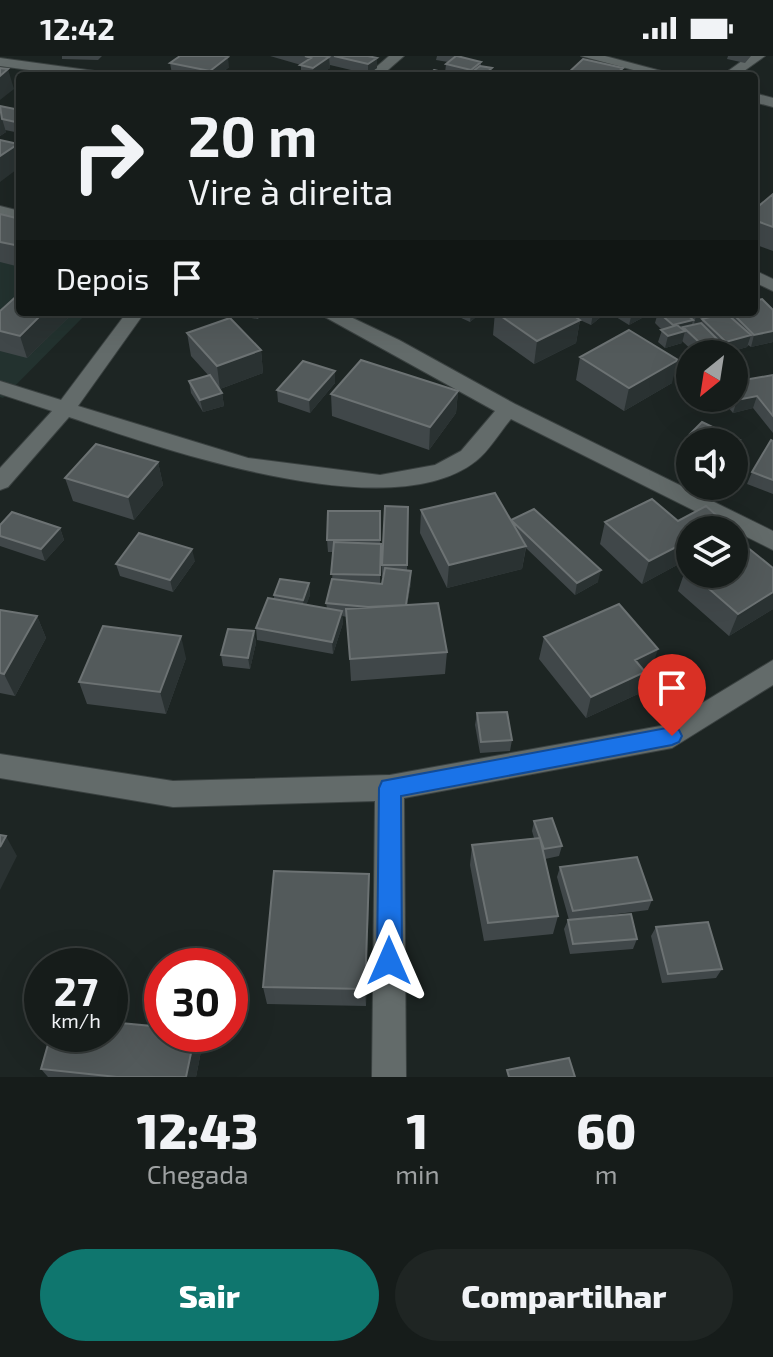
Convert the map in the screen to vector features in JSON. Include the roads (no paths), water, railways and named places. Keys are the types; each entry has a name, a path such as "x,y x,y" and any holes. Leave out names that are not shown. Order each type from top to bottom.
{"street":[{"path":"378,72 397,56"},
{"path":"588,56 656,72"},
{"path":"734,72 758,56"},
{"path":"0,62 73,72"},
{"path":"0,482 66,408 133,316"},
{"path":"333,316 392,344 508,409 773,541"},
{"path":"0,387 144,435 248,465 380,483 441,471 469,456 508,409"},
{"path":"0,766 173,794 390,788 672,736 773,671"},
{"path":"389,1077 390,788"}]}
